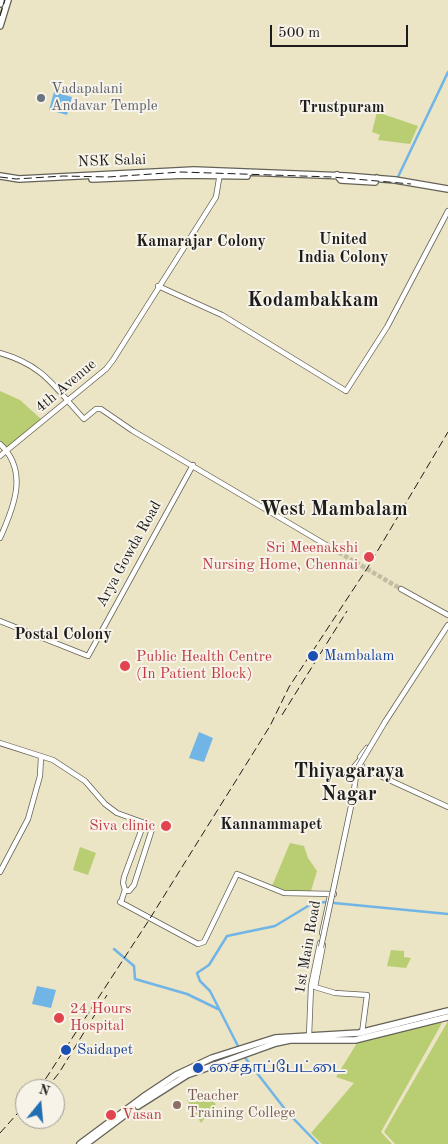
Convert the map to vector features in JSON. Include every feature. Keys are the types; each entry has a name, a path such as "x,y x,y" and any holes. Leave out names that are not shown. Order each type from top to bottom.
{"main road":[{"path":"0,4 1,0"},
{"path":"0,26 8,0"},
{"path":"222,173 337,175 377,178 448,189"},
{"path":"222,173 275,177"},
{"name":"NSK Salai","path":"0,178 18,181 222,173"},
{"name":"4th Avenue","path":"3,452 106,367 215,195 222,173"},
{"path":"159,286 222,315 346,391 380,341 448,211"},
{"path":"0,353 35,368 47,376 84,419 99,408 134,432 193,465 332,549"},
{"path":"0,444 17,476 17,493 0,538"},
{"name":"Arya Gowda Road","path":"0,621 88,656 193,465"},
{"path":"401,589 448,616"},
{"path":"404,695 448,625"},
{"path":"359,766 366,751 421,668"},
{"path":"362,1036 368,995 350,995 318,989 315,987 315,978 359,766 362,758 395,706"},
{"path":"0,745 55,763 85,781 105,804 117,813 153,826 134,885 132,889 125,890"},
{"path":"0,872 29,815 40,776 41,758"},
{"path":"359,766 448,807"},
{"name":"1st Main Road","path":"309,1036 315,978 359,766"},
{"path":"122,900 125,890 123,883 144,823"},
{"path":"236,874 284,893 332,894"},
{"path":"122,900 195,941 200,941 204,938 236,874"},
{"path":"122,900 130,907 178,934 198,943 204,942 236,874"},
{"path":"260,1046 275,1038 362,1036 448,1011"},
{"path":"80,1144 176,1075 213,1061 260,1046 290,1040 362,1036 448,1017"},
{"path":"86,1144 123,1115 213,1061"}],"green space":[{"path":"377,112 418,126 410,144 378,140 380,135 372,132"},
{"path":"0,391 20,400 41,419 6,448 0,442"},
{"path":"290,843 304,846 308,858 317,871 311,891 291,892 272,886"},
{"path":"80,847 96,853 88,875 73,870"},
{"path":"391,950 404,951 404,957 411,958 406,968 387,966"},
{"path":"448,1021 448,1144 395,1144 384,1132"},
{"path":"442,1023 381,1132 392,1144 322,1144 311,1133 354,1083 336,1077 357,1043 407,1028"},
{"path":"203,1093 216,1104 201,1123 187,1100"}],"water":[{"path":"54,92 72,97 67,115 49,110"},
{"path":"199,732 213,738 204,762 189,758"},
{"path":"37,986 56,990 51,1008 32,1004"}],"waterway":[{"path":"397,179 448,72"},
{"path":"239,1048 210,991 200,981 197,973 209,965 227,936 275,926 313,903 327,902"},
{"path":"334,903 448,914"},
{"path":"114,949 134,966 135,979 187,994 218,1009"},
{"path":"243,1055 288,1113 318,1144"}],"tunnel":[{"path":"333,549 401,589"}],"railway":[{"path":"0,16 5,0"},
{"path":"0,177 16,179 63,176 108,177 181,172 332,177 411,184"},
{"path":"46,1079 149,920 270,726 289,687 368,567 448,432"},
{"path":"282,715 347,611"},
{"path":"54,1079 107,995"},
{"path":"0,1133 15,1116"}],"place":[{"name":"Vadapalani Andavar Temple","path":"41,98"},
{"name":"Sri Meenakshi Nursing Home, Chennai","path":"369,557"},
{"name":"Mambalam","path":"313,656"},
{"name":"Public Health Centre (In Patient Block)","path":"125,666"},
{"name":"Siva clinic","path":"166,826"},
{"name":"24 Hours Hospital","path":"59,1018"},
{"name":"Saidapet","path":"66,1050"},
{"name":"சைதாப்பேட்டை","path":"198,1068"},
{"name":"Teacher Training College","path":"177,1105"},
{"name":"Vasan","path":"111,1115"}],"district":[{"name":"Trustpuram","path":"342,108"},
{"name":"Kamarajar Colony","path":"201,242"},
{"name":"United India Colony","path":"343,249"},
{"name":"Kodambakkam","path":"313,301"},
{"name":"West Mambalam","path":"334,510"},
{"name":"Postal Colony","path":"63,635"},
{"name":"Thiyagaraya Nagar","path":"349,784"},
{"name":"Kannammapet","path":"271,825"}]}
